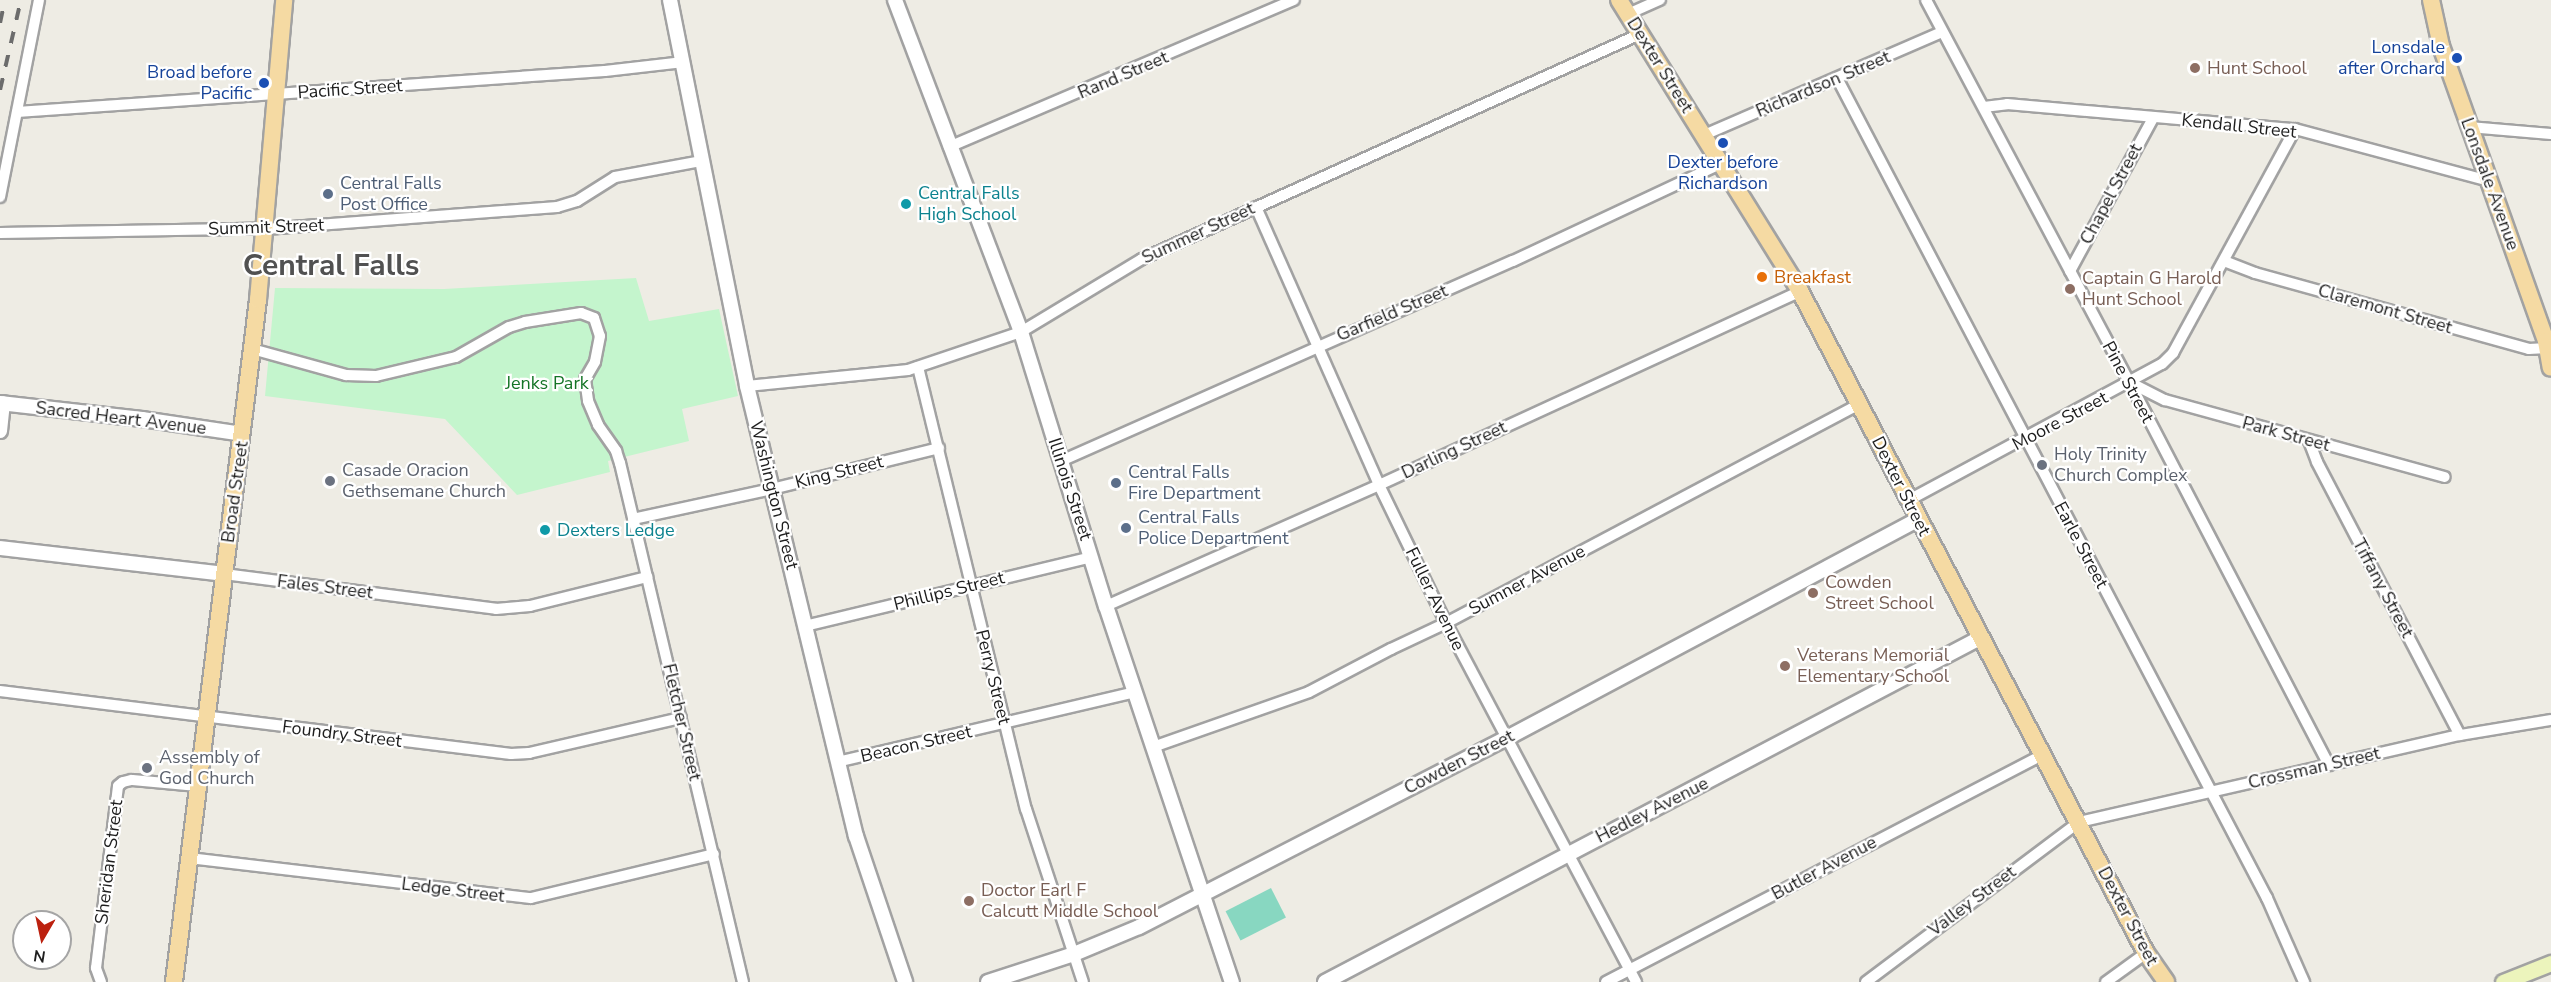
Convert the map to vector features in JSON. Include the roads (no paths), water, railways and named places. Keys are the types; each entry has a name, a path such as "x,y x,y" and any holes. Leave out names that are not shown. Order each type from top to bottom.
{"main road":[{"name":"Broad Street","path":"174,982 243,434 284,0"},
{"name":"Lonsdale Avenue","path":"2431,0 2440,45 2547,348 2551,368"},
{"name":"Dexter Street","path":"1623,7 1800,291 2146,953 2166,982"},
{"path":"2503,982 2551,963"}],"street":[{"path":"0,197 39,0"},
{"name":"Washington Street","path":"670,0 747,386 855,836 905,982"},
{"name":"Illinois Street","path":"895,0 1021,332 1106,606 1232,982"},
{"name":"Rand Street","path":"949,147 1294,0"},
{"path":"1623,7 1660,0"},
{"name":"Pine Street","path":"1926,0 2130,383 2329,765"},
{"name":"Richardson Street","path":"1704,135 1942,32"},
{"name":"Summer Street","path":"747,386 918,368 1021,332 1132,264 1640,34"},
{"name":"Pacific Street","path":"17,112 621,70 683,62"},
{"name":"Earle Street","path":"1837,78 2268,898 2304,982"},
{"name":"Kendall Street","path":"1984,106 2007,104 2295,129 2488,181"},
{"name":"Chapel Street","path":"2070,271 2153,118"},
{"path":"2469,127 2551,134"},
{"name":"Moore Street","path":"1909,500 2162,364 2173,353 2295,129"},
{"name":"Summit Street","path":"0,233 263,228 557,207 577,201 615,177 701,161"},
{"name":"Garfield Street","path":"1061,461 1316,346 1513,261 1722,163"},
{"name":"Fuller Avenue","path":"1256,207 1379,485 1446,623 1636,982"},
{"name":"Claremont Street","path":"2224,261 2255,273 2529,349 2547,348"},
{"name":"Darling Street","path":"1106,606 1379,485 1800,291"},
{"name":"Fletcher Street","path":"252,349 346,375 376,376 456,357 509,327 525,322 577,313 587,314 594,318 600,336 595,362 585,379 588,400 598,425 616,451 620,463 743,982"},
{"name":"Perry Street","path":"918,368 1026,809 1083,982"},
{"name":"Park Street","path":"2130,383 2165,400 2445,477"},
{"path":"0,431 2,403"},
{"name":"Sacred Heart Avenue","path":"2,403 142,419 243,434"},
{"name":"Sumner Avenue","path":"1153,747 1288,702 1446,623 1859,404"},
{"name":"Tiffany Street","path":"2309,441 2317,462 2460,735"},
{"name":"King Street","path":"633,519 772,489 939,448"},
{"name":"Cowden Street","path":"988,982 1074,954 1138,927 1202,896 1507,738 1918,519"},
{"name":"Fales Street","path":"0,548 496,609 530,606 647,577"},
{"name":"Phillips Street","path":"805,626 1092,557"},
{"name":"Hedley Avenue","path":"1325,982 1980,638"},
{"name":"Foundry Street","path":"0,692 520,754 681,718"},
{"name":"Beacon Street","path":"837,762 1135,692"},
{"name":"Crossman Street","path":"2079,822 2460,735 2551,720"},
{"name":"Butler Avenue","path":"1606,982 2042,755"},
{"name":"Sheridan Street","path":"101,982 96,969 118,786 132,780 198,786"},
{"name":"Valley Street","path":"1866,982 2079,822"},
{"name":"Ledge Street","path":"189,858 531,898 714,855"},
{"path":"2106,982 2146,953"}],"railway":[{"path":"0,23 5,0"},
{"path":"0,90 21,0"}],"place":[{"name":"Lonsdale after Orchard","path":"2457,58"},
{"name":"Hunt School","path":"2195,68"},
{"name":"Broad before Pacific","path":"264,83"},
{"name":"Dexter before Richardson","path":"1723,143"},
{"name":"Central Falls Post Office","path":"328,194"},
{"name":"Central Falls High School","path":"906,204"},
{"name":"Breakfast","path":"1762,277"},
{"name":"Captain G Harold Hunt School","path":"2070,289"},
{"name":"Holy Trinity Church Complex","path":"2042,465"},
{"name":"Casade Oracion Gethsemane Church","path":"330,481"},
{"name":"Central Falls Fire Department","path":"1116,483"},
{"name":"Central Falls Police Department","path":"1126,528"},
{"name":"Dexters Ledge","path":"545,530"},
{"name":"Cowden Street School","path":"1813,593"},
{"name":"Veterans Memorial Elementary School","path":"1785,666"},
{"name":"Assembly of God Church","path":"147,768"},
{"name":"Doctor Earl F Calcutt Middle School","path":"969,901"}],"district":[{"name":"Central Falls","path":"331,266"}],"park label":[{"name":"Jenks Park","path":"547,383"}]}
